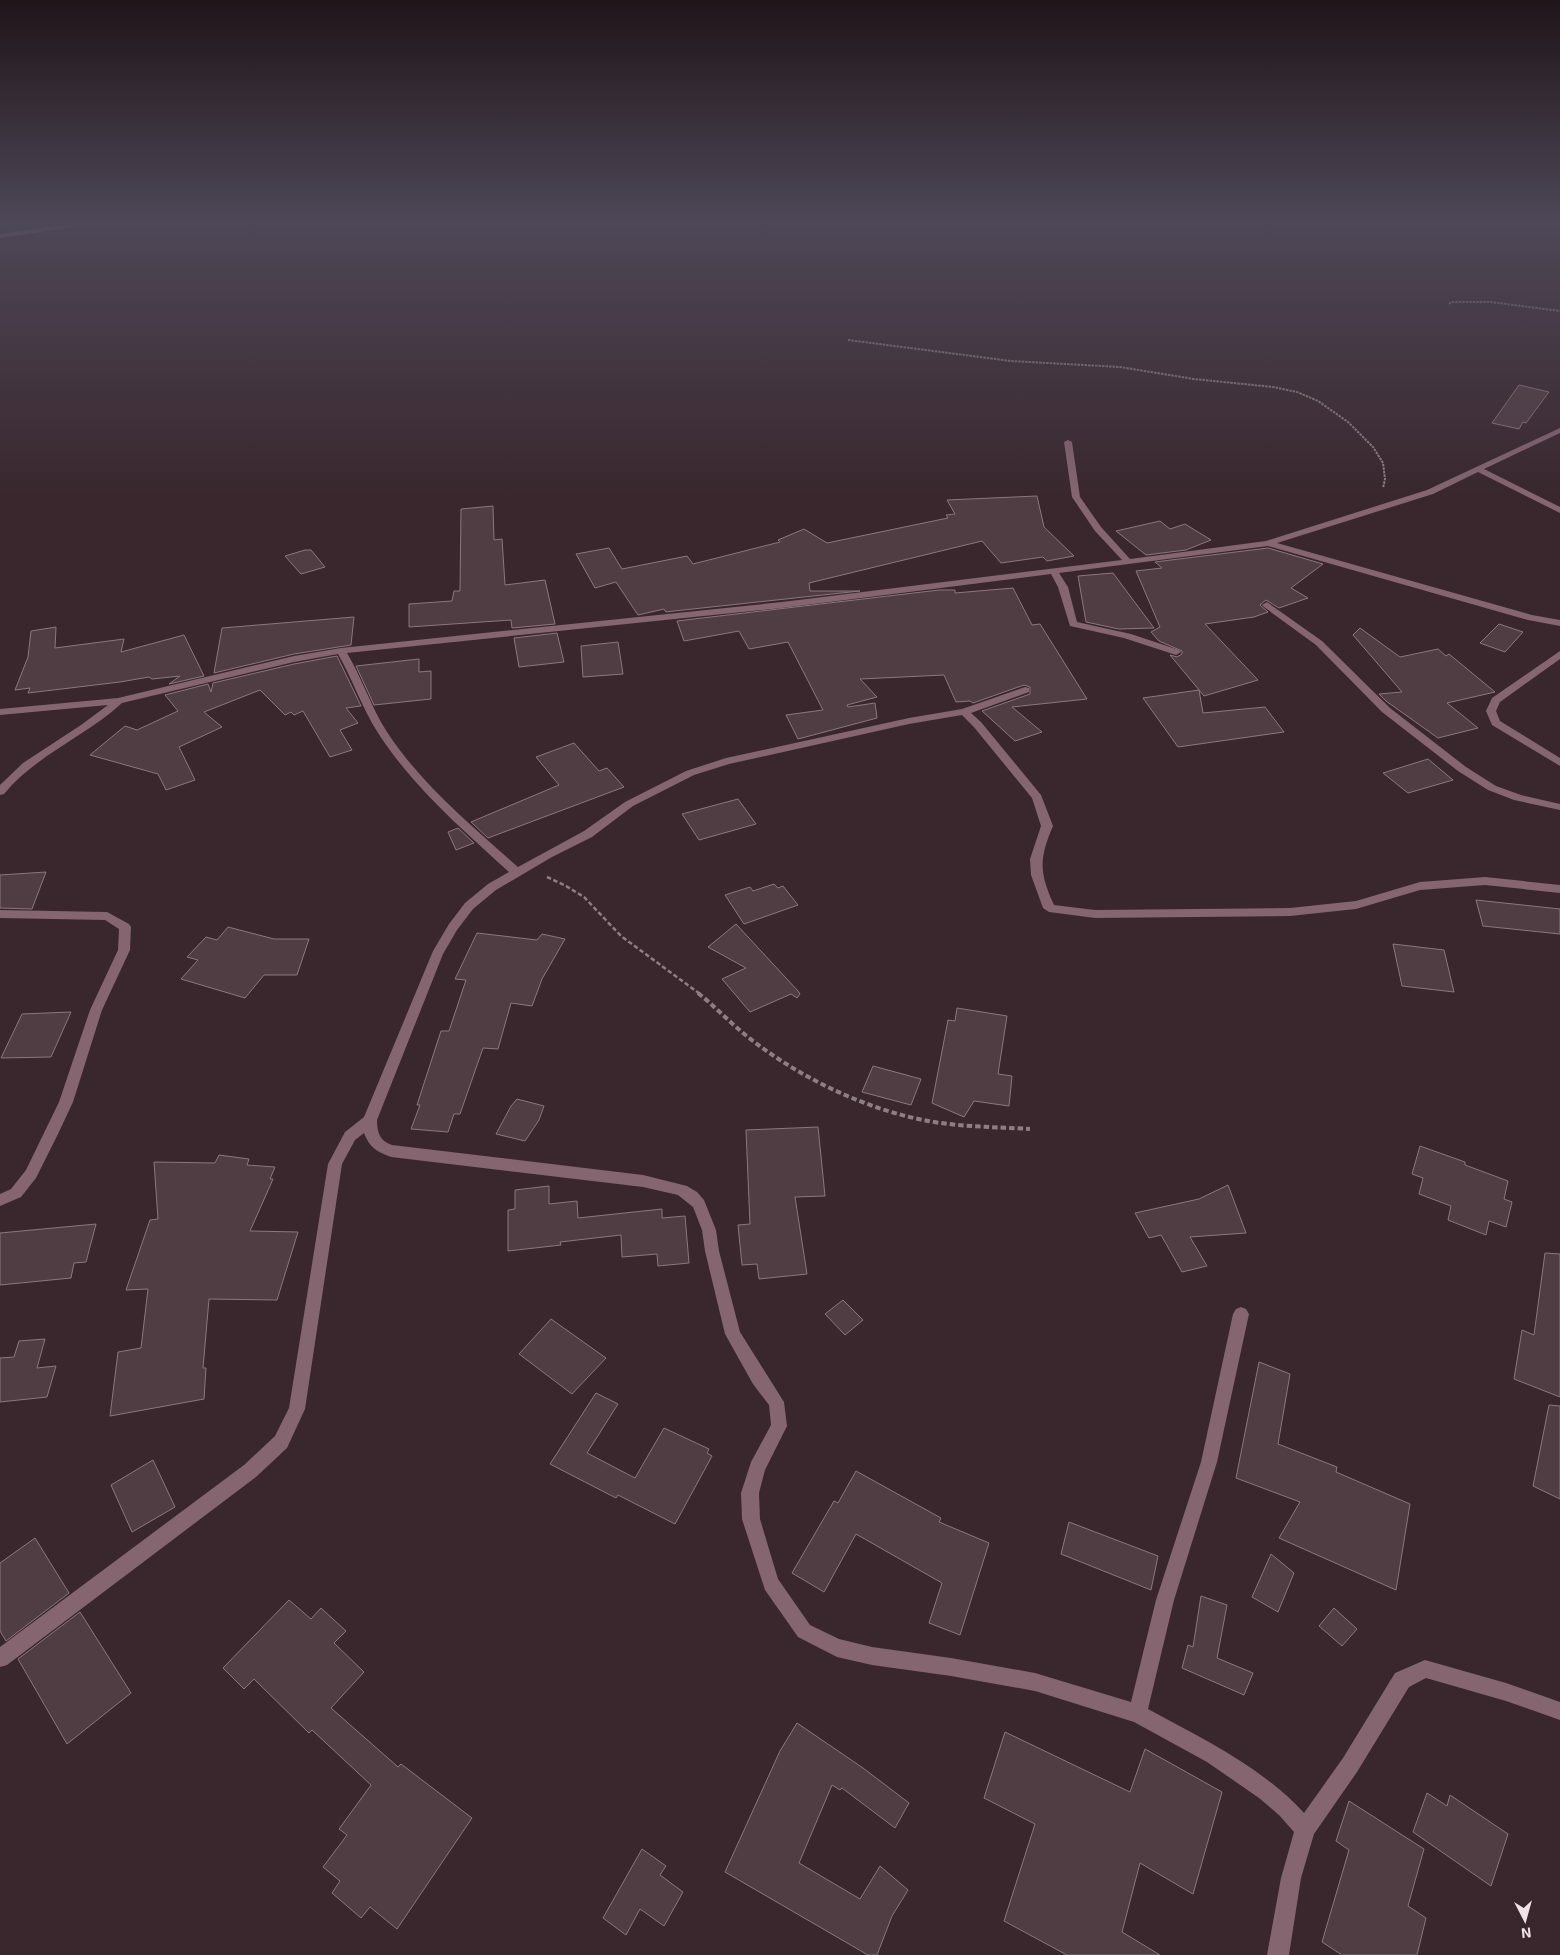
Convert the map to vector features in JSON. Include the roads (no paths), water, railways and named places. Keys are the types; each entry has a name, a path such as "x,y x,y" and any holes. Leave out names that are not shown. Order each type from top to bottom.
{"street":[{"path":"0,712 118,701 285,661 341,651 773,606 1054,572 1268,543 1430,492 1560,430"},
{"path":"1068,442 1076,497 1098,529 1128,562"},
{"path":"1478,469 1560,510"},
{"path":"1268,543 1523,616 1560,623"},
{"path":"1054,572 1063,588 1073,624 1085,629 1109,632 1146,641 1176,652"},
{"path":"1267,605 1319,643 1386,710 1462,769 1492,788 1509,795 1560,807"},
{"path":"341,651 350,664 369,708 388,742 410,769 517,872"},
{"path":"1560,654 1496,700 1492,710 1496,723 1560,763"},
{"path":"0,1658 250,1472 281,1442 296,1410 335,1164 350,1136 370,1120 437,954 453,927 469,906 492,887 588,834 629,804 690,773 726,761 964,712 1025,690"},
{"path":"0,792 28,764 90,725 118,701"},
{"path":"964,712 977,724 1037,797 1047,826 1035,853 1036,878 1049,908 1095,914 1290,912 1356,906 1420,886 1485,881 1560,889"},
{"path":"0,914 107,916 125,927 124,950 96,1010 59,1118 31,1174 16,1193 0,1200"},
{"path":"370,1120 373,1139 381,1147 391,1151 643,1181 670,1186 692,1196 699,1204 709,1230 712,1251 733,1334 759,1379 776,1402 779,1414 779,1426 758,1468 750,1493 751,1519 771,1584 786,1609 804,1631 837,1648 872,1656 951,1667 1035,1682 1138,1714 1214,1756 1266,1791 1281,1803 1305,1830"},
{"path":"1138,1714 1165,1600 1209,1462 1241,1314"},
{"path":"1278,1955 1291,1878 1305,1830 1350,1765 1402,1680 1425,1669 1506,1692 1560,1711"}]}
